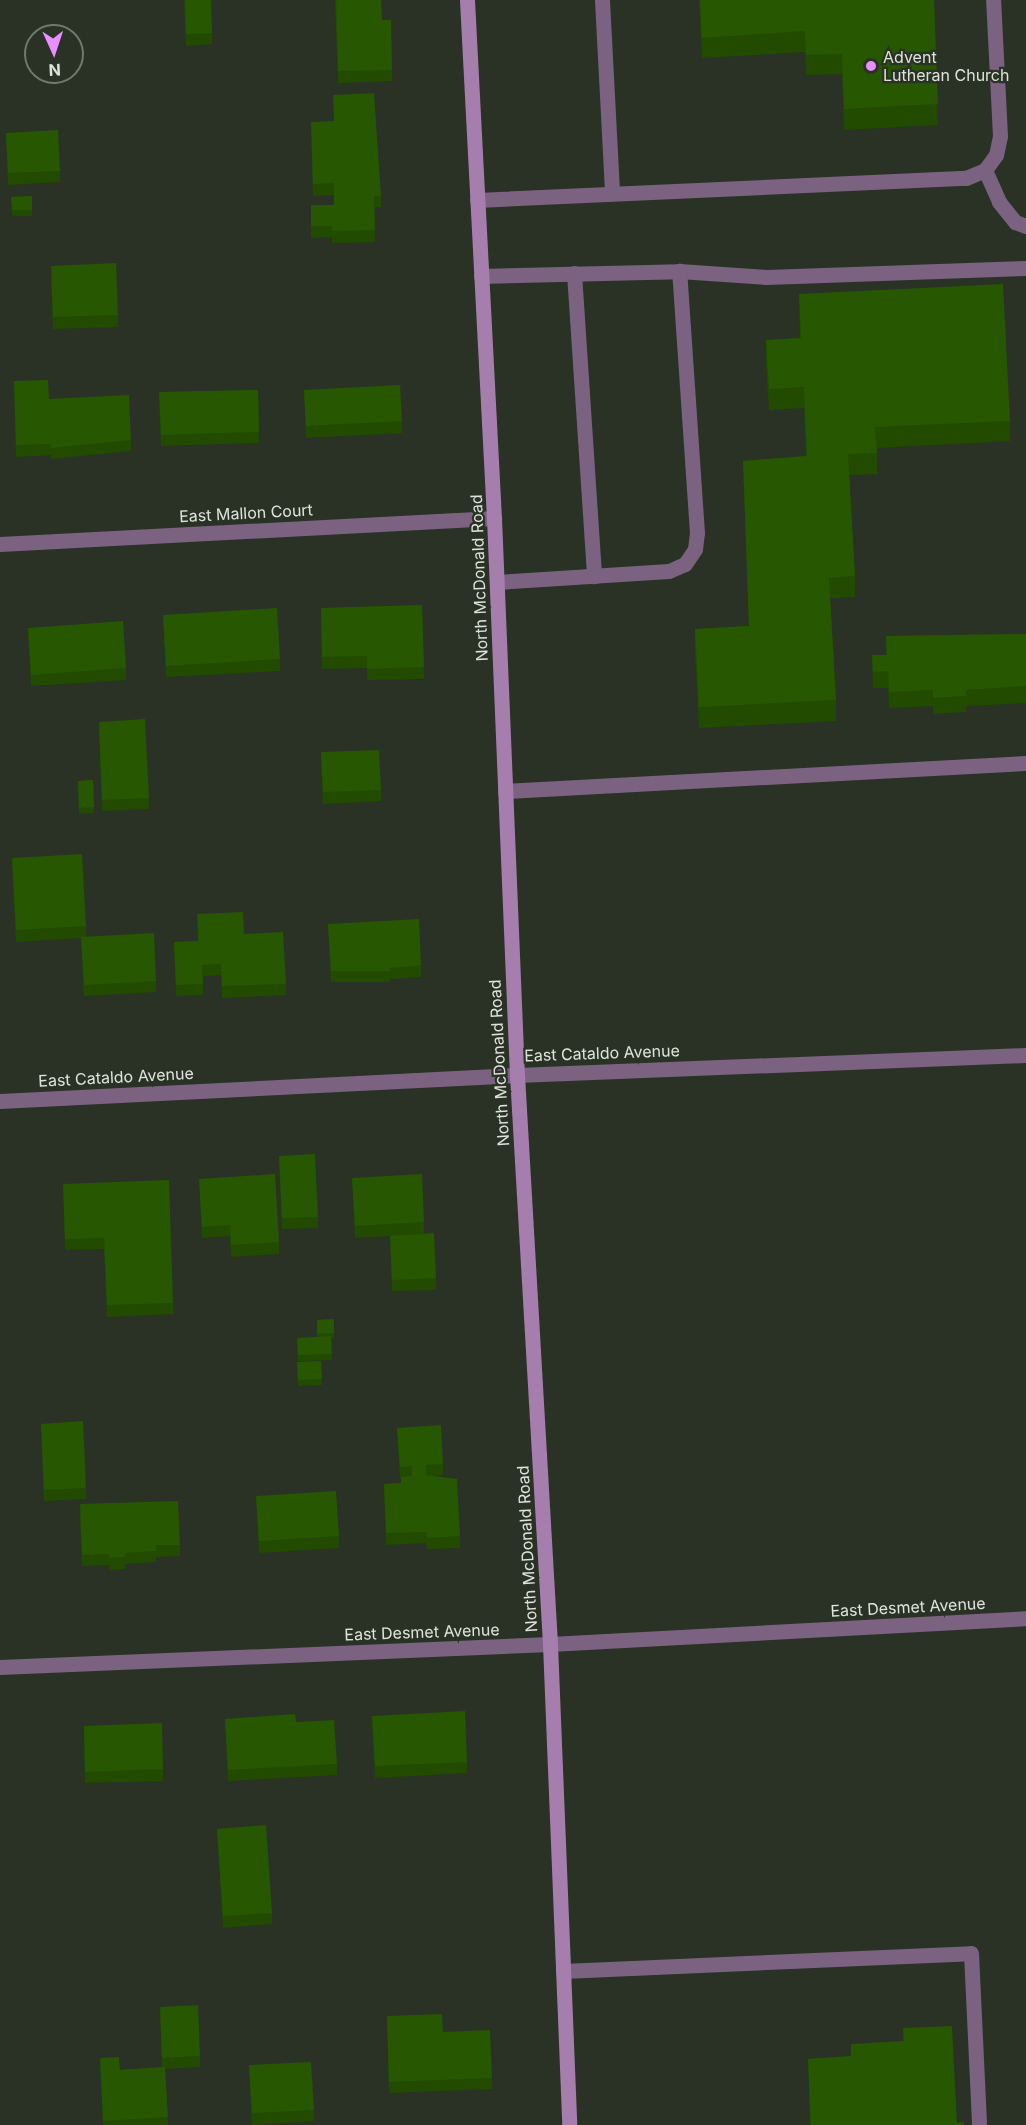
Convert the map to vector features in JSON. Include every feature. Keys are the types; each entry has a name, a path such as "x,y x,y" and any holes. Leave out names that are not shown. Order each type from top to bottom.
{"street":[{"name":"North McDonald Road","path":"467,0 497,582 517,1074 550,1644 569,2125"},
{"path":"602,0 612,193"},
{"path":"477,200 966,178 985,170 996,154 1000,136 993,0"},
{"path":"985,170 999,202 1015,222 1026,226"},
{"path":"481,276 679,271 766,277 1026,268"},
{"path":"497,582 669,571 685,564 694,549 697,533 679,271"},
{"path":"574,273 594,576"},
{"name":"East Mallon Court","path":"0,544 494,518"},
{"path":"505,791 1026,763"},
{"name":"East Cataldo Avenue","path":"0,1101 517,1074 1026,1055"},
{"name":"East Desmet Avenue","path":"0,1667 550,1644 1026,1618"},
{"path":"563,1971 971,1953 979,2125"}],"building":[{"path":"185,0 211,0 212,33 186,34"},
{"path":"336,0 381,0 382,20 391,20 392,70 338,71"},
{"name":"Advent Lutheran Church","path":"700,0 934,0 938,104 844,109 842,54 806,55 805,31 702,38"},
{"path":"374,93 381,196 374,196 375,230 332,231 332,226 311,226 311,205 334,205 334,183 313,184 311,122 334,121 333,95"},
{"path":"58,130 60,171 8,173 6,133"},
{"path":"32,196 32,210 12,210 11,197"},
{"path":"116,263 118,315 53,317 51,266"},
{"path":"1003,284 1010,421 875,427 877,453 848,454 855,576 829,578 836,700 699,707 695,629 749,626 743,461 807,456 804,387 769,389 766,340 801,338 799,294"},
{"path":"48,380 49,399 129,395 131,440 51,448 51,444 16,445 14,381"},
{"path":"400,385 402,421 306,426 304,390"},
{"path":"258,390 259,432 161,435 159,392"},
{"path":"422,605 424,667 367,669 367,656 322,657 321,608"},
{"path":"277,608 280,659 166,666 163,615"},
{"path":"123,621 126,668 31,675 28,628"},
{"path":"1026,634 1026,686 966,690 966,696 933,698 933,690 889,692 888,671 873,672 872,655 887,655 886,636"},
{"path":"145,719 149,798 102,800 99,722"},
{"path":"379,750 381,790 323,792 321,752"},
{"path":"93,780 94,807 79,808 78,781"},
{"path":"82,854 86,926 16,930 12,858"},
{"path":"243,912 244,934 283,932 286,984 222,986 221,964 202,965 203,984 176,985 174,942 199,941 197,914"},
{"path":"419,919 421,965 390,968 390,971 331,971 328,924"},
{"path":"154,933 156,981 84,985 81,937"},
{"path":"315,1154 318,1217 282,1218 279,1156"},
{"path":"275,1174 279,1242 231,1245 230,1225 202,1227 199,1179"},
{"path":"422,1174 424,1222 355,1226 352,1178"},
{"path":"169,1180 173,1303 107,1305 104,1238 65,1239 63,1184"},
{"path":"434,1233 436,1278 392,1280 390,1236"},
{"path":"334,1319 334,1333 317,1334 317,1320"},
{"path":"331,1336 332,1354 298,1355 297,1338"},
{"path":"321,1361 322,1379 298,1380 297,1362"},
{"path":"83,1421 86,1488 44,1490 41,1424"},
{"path":"441,1425 443,1464 426,1465 426,1475 457,1479 460,1536 427,1538 427,1532 386,1533 384,1484 401,1483 401,1477 412,1476 412,1466 400,1467 397,1428"},
{"path":"336,1491 339,1536 259,1541 256,1496"},
{"path":"178,1501 180,1545 156,1545 156,1551 125,1553 125,1557 109,1558 109,1554 82,1555 80,1504"},
{"path":"465,1711 467,1762 375,1766 372,1716"},
{"path":"295,1714 296,1722 334,1720 337,1764 228,1770 225,1719"},
{"path":"162,1723 163,1769 85,1772 84,1726"},
{"path":"266,1825 272,1913 223,1916 217,1829"},
{"path":"198,2005 200,2056 162,2058 160,2007"},
{"path":"442,2014 443,2032 490,2030 492,2078 389,2082 387,2016"},
{"path":"952,2026 957,2123 964,2122 964,2125 811,2125 808,2059 851,2056 851,2044 904,2041 903,2028"},
{"path":"119,2057 120,2070 165,2067 168,2117 103,2121 100,2058"},
{"path":"311,2062 314,2110 252,2113 249,2065"}],"place":[{"name":"Advent Lutheran Church","path":"871,66"}]}
